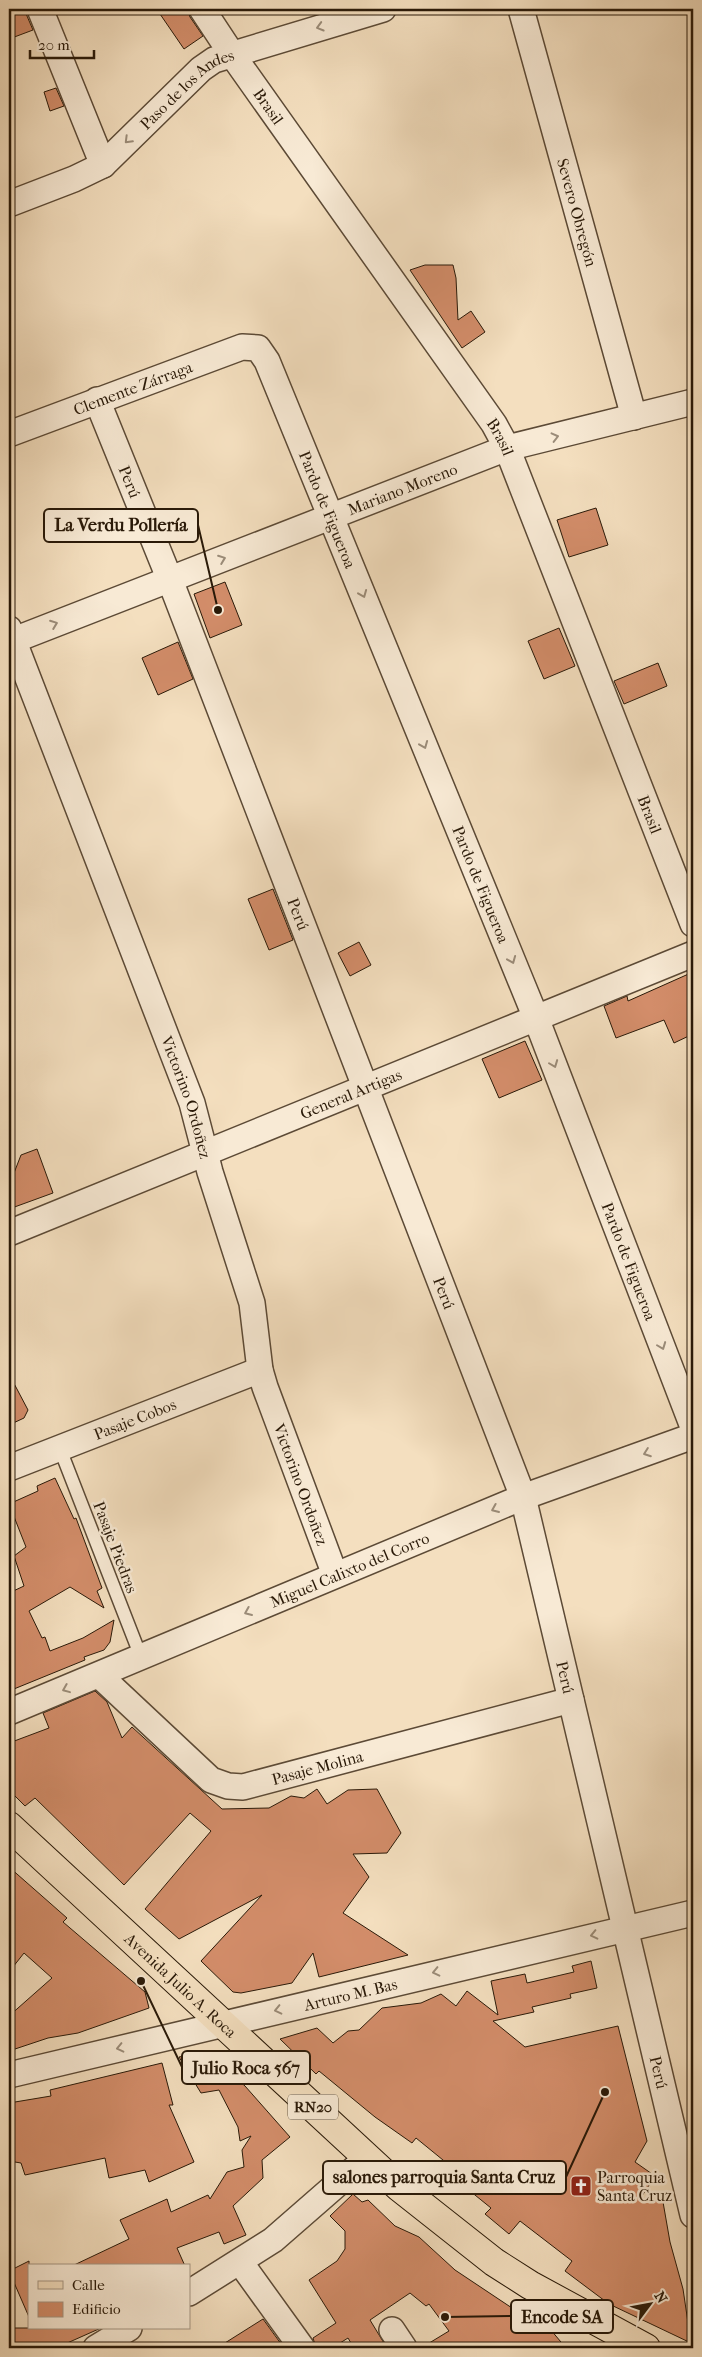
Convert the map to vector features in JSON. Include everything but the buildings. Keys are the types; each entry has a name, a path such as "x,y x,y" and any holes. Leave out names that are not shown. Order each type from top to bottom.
{"main road":[{"name":"Avenida Julio A. Roca","path":"9,1826 399,2187 494,2262 530,2285 646,2348"}],"street":[{"path":"40,9 103,165"},
{"name":"Brasil","path":"202,9 231,53 494,424 507,448 693,924"},
{"name":"Paso de los Andes","path":"9,204 74,179 103,165 201,69 214,60 231,53 383,9"},
{"name":"Severo Obregón","path":"521,9 634,417"},
{"name":"Clemente Zárraga","path":"9,434 242,347 258,348"},
{"name":"Pardo de Figueroa","path":"258,348 267,361 536,1018 693,1427"},
{"name":"Perú","path":"97,400 170,580 523,1498 693,2216"},
{"name":"Mariano Moreno","path":"10,637 170,580 507,448 693,402"},
{"name":"Victorino Ordoñez","path":"10,637 192,1102 210,1172 252,1302 260,1370 335,1575"},
{"name":"General Artigas","path":"9,1233 693,954"},
{"name":"Pasaje Cobos","path":"9,1468 260,1370"},
{"name":"Miguel Calixto del Corro","path":"9,1712 100,1676 335,1575 523,1498 693,1436"},
{"name":"Pasaje Molina","path":"100,1676 211,1780 243,1787 571,1700"},
{"name":"Arturo M. Bas","path":"9,2075 626,1927 693,1913"},
{"path":"190,2292 240,2262 296,2222 367,2158"},
{"path":"240,2262 302,2348"},
{"path":"96,2348 126,2330"}],"lane":[{"name":"Pasaje Piedras","path":"60,1449 141,1657"}],"place":[{"name":"La Verdu Pollería","path":"218,610"},
{"name":"Julio Roca 567","path":"141,1981"},
{"name":"salones parroquia Santa Cruz","path":"605,2092"},
{"name":"Parroquia Santa Cruz","path":"581,2186"},
{"name":"Encode SA","path":"445,2317"}]}
